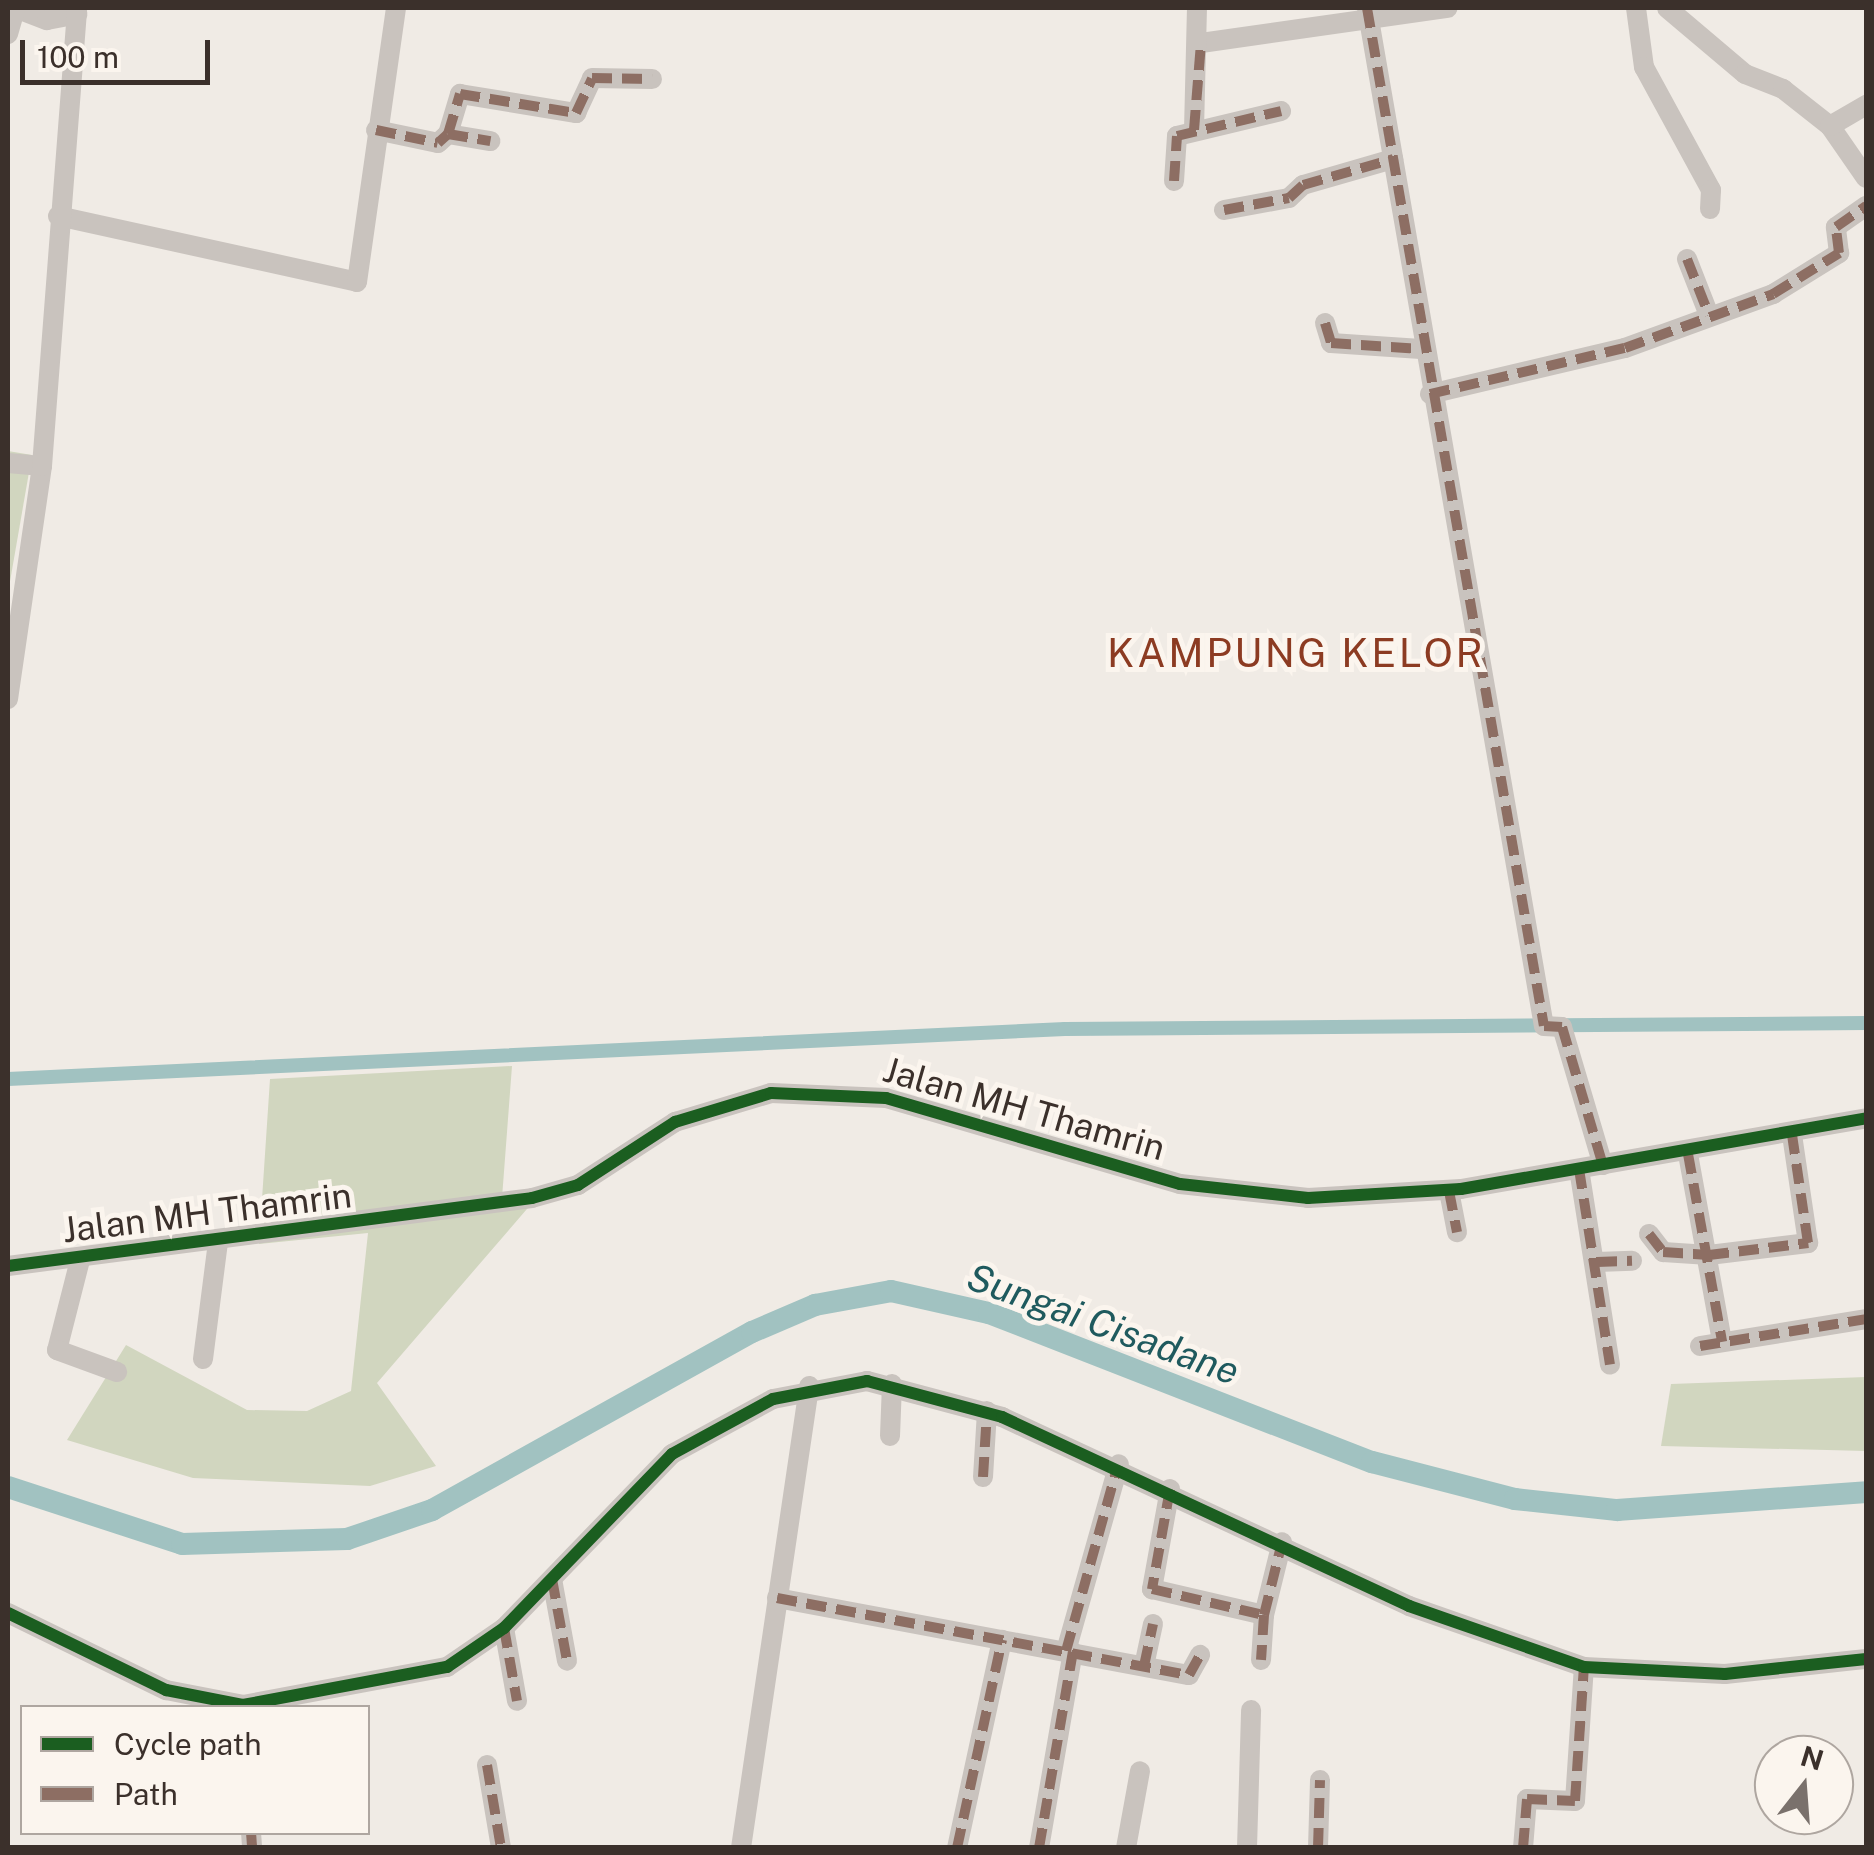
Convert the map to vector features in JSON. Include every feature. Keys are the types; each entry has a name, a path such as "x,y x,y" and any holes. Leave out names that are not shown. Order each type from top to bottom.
{"street":[{"path":"8,34 15,8 46,20 77,11 58,216 42,466 8,699"},
{"path":"58,216 357,282 396,8"},
{"path":"1194,130 1202,43 1197,8"},
{"path":"1202,43 1368,14 1448,8"},
{"path":"1636,8 1644,68 1711,190 1710,209"},
{"path":"1667,8 1745,74 1784,89 1830,126 1866,178"},
{"path":"1368,14 1421,349 1471,582 1544,1026 1566,1036 1602,1165"},
{"path":"376,130 438,143 448,134 460,94 576,113 592,78 652,80"},
{"path":"1830,126 1866,105"},
{"path":"1174,181 1176,138 1194,130 1280,112"},
{"path":"448,134 490,141"},
{"path":"1224,210 1289,198 1303,185 1393,159"},
{"path":"1430,394 1626,348 1774,294 1839,253 1836,226 1866,206"},
{"path":"1687,259 1709,315"},
{"path":"1326,323 1331,343 1421,349"},
{"path":"8,462 42,466"},
{"name":"Jalan MH Thamrin","path":"8,1266 218,1242 560,1192 675,1122 742,1097 791,1092 886,1098 1180,1184 1308,1198 1450,1190 1688,1154 1866,1118"},
{"path":"1649,1234 1663,1252 1710,1255 1808,1243 1792,1134"},
{"path":"1688,1154 1710,1255 1722,1342"},
{"path":"1579,1169 1597,1262 1610,1365"},
{"path":"1450,1190 1457,1232"},
{"path":"204,1359 218,1242"},
{"path":"80,1260 57,1350 117,1372"},
{"path":"1597,1262 1632,1260"},
{"path":"1700,1346 1866,1318"},
{"path":"890,1436 892,1384"},
{"path":"248,1705 453,1665 504,1628 672,1454 809,1386 892,1384 987,1411 1119,1464 1409,1606 1584,1667 1725,1674 1866,1659"},
{"path":"740,1848 809,1386"},
{"path":"983,1476 987,1411"},
{"path":"1040,1848 1069,1651 1119,1464"},
{"path":"1170,1489 1152,1589 1264,1615"},
{"path":"1261,1660 1264,1615 1282,1542"},
{"path":"552,1580 568,1661"},
{"path":"777,1598 1194,1676 1200,1655"},
{"path":"8,1613 166,1690 238,1705"},
{"path":"1144,1666 1153,1624"},
{"path":"504,1628 518,1701"},
{"path":"957,1848 1002,1640"},
{"path":"1523,1848 1526,1799 1576,1801 1584,1667"},
{"path":"1247,1848 1251,1710"},
{"path":"487,1765 502,1848"},
{"path":"1126,1848 1140,1770"},
{"path":"1318,1848 1320,1780"}],"green space":[{"path":"8,451 32,455 8,593"},
{"path":"512,1066 502,1198 539,1195 377,1383 436,1466 370,1486 193,1478 67,1440 126,1345 247,1410 307,1411 351,1391 368,1233 259,1244 270,1079"},
{"path":"1866,1377 1866,1451 1661,1446 1671,1384"}],"waterway":[{"path":"8,1079 1065,1029 1866,1023"},
{"name":"Sungai Cisadane","path":"8,1487 182,1544 347,1539 432,1510 752,1332 815,1305 891,1291 989,1313 1372,1462 1515,1499 1617,1510 1866,1492"}],"marked path":[{"path":"1367,8 1544,1026 1562,1027 1603,1165"},
{"path":"1194,130 1201,43"},
{"path":"448,134 460,94 576,113 592,78 652,79"},
{"path":"1174,181 1177,136 1281,111"},
{"path":"376,130 438,143 448,134 490,141"},
{"path":"1224,210 1289,198 1303,185 1393,159"},
{"path":"1430,394 1625,348 1773,294 1839,253 1836,227 1866,206"},
{"path":"1687,259 1709,315"},
{"path":"1325,323 1331,343 1421,349"},
{"path":"1649,1234 1663,1252 1709,1255 1808,1243 1792,1135"},
{"path":"1688,1154 1722,1342"},
{"path":"1579,1169 1610,1365"},
{"path":"1449,1191 1457,1232"},
{"path":"1597,1262 1632,1261"},
{"path":"1700,1346 1866,1319"},
{"path":"983,1477 987,1411"},
{"path":"1066,1651 1118,1465"},
{"path":"1170,1489 1152,1589 1264,1615 1261,1660"},
{"path":"1264,1615 1282,1542"},
{"path":"552,1579 567,1661"},
{"path":"777,1598 1189,1675 1200,1655"},
{"path":"1144,1666 1153,1624"},
{"path":"504,1628 517,1701"},
{"path":"957,1848 1002,1640"},
{"path":"1039,1848 1073,1652"},
{"path":"1523,1848 1527,1799 1575,1801 1584,1667"},
{"path":"487,1765 501,1848"},
{"path":"1318,1848 1320,1780"},
{"path":"251,1835 252,1848"}],"cycle path":[{"path":"8,1266 532,1198 578,1185 675,1122 771,1093 886,1098 1180,1184 1308,1198 1461,1189 1866,1118"},
{"path":"8,1613 166,1690 243,1705 447,1667 504,1628 672,1454 773,1399 867,1381 1002,1417 1409,1606 1584,1667 1725,1674 1866,1659"}],"district":[{"name":"KAMPUNG KELOR","path":"1296,653"}]}
